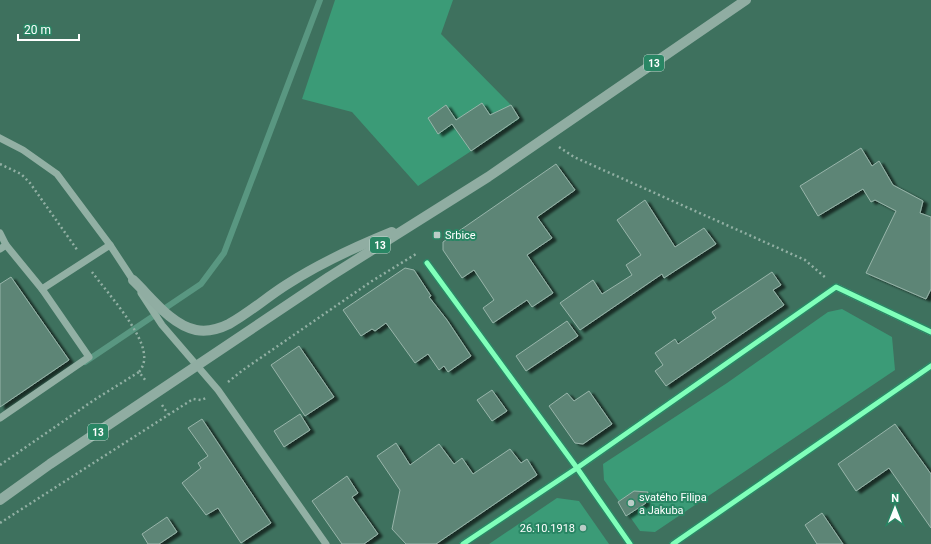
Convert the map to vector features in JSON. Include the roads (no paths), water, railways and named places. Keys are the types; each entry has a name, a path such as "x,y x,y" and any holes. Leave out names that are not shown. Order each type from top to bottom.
{"main road":[{"name":"13","path":"0,500 329,278 545,138 746,0"},
{"path":"133,280 171,317 185,326 197,330 212,330 228,325 287,285 341,254 416,223"}],"street":[{"path":"0,138 23,150 57,174 110,245 162,325 218,390 326,544"},
{"path":"0,233 3,247 42,289 89,357 0,418"},
{"path":"42,289 110,245"},
{"path":"427,263 577,468 630,544"},
{"path":"463,544 577,468 836,287 931,332"},
{"path":"673,544 931,366"}],"waterway":[{"path":"85,362 201,284 224,253 320,0"}],"place":[{"name":"Srbice","path":"437,235"},
{"name":"svatého Filipa a Jakuba","path":"631,503"},
{"name":"26.10.1918","path":"583,528"}]}
